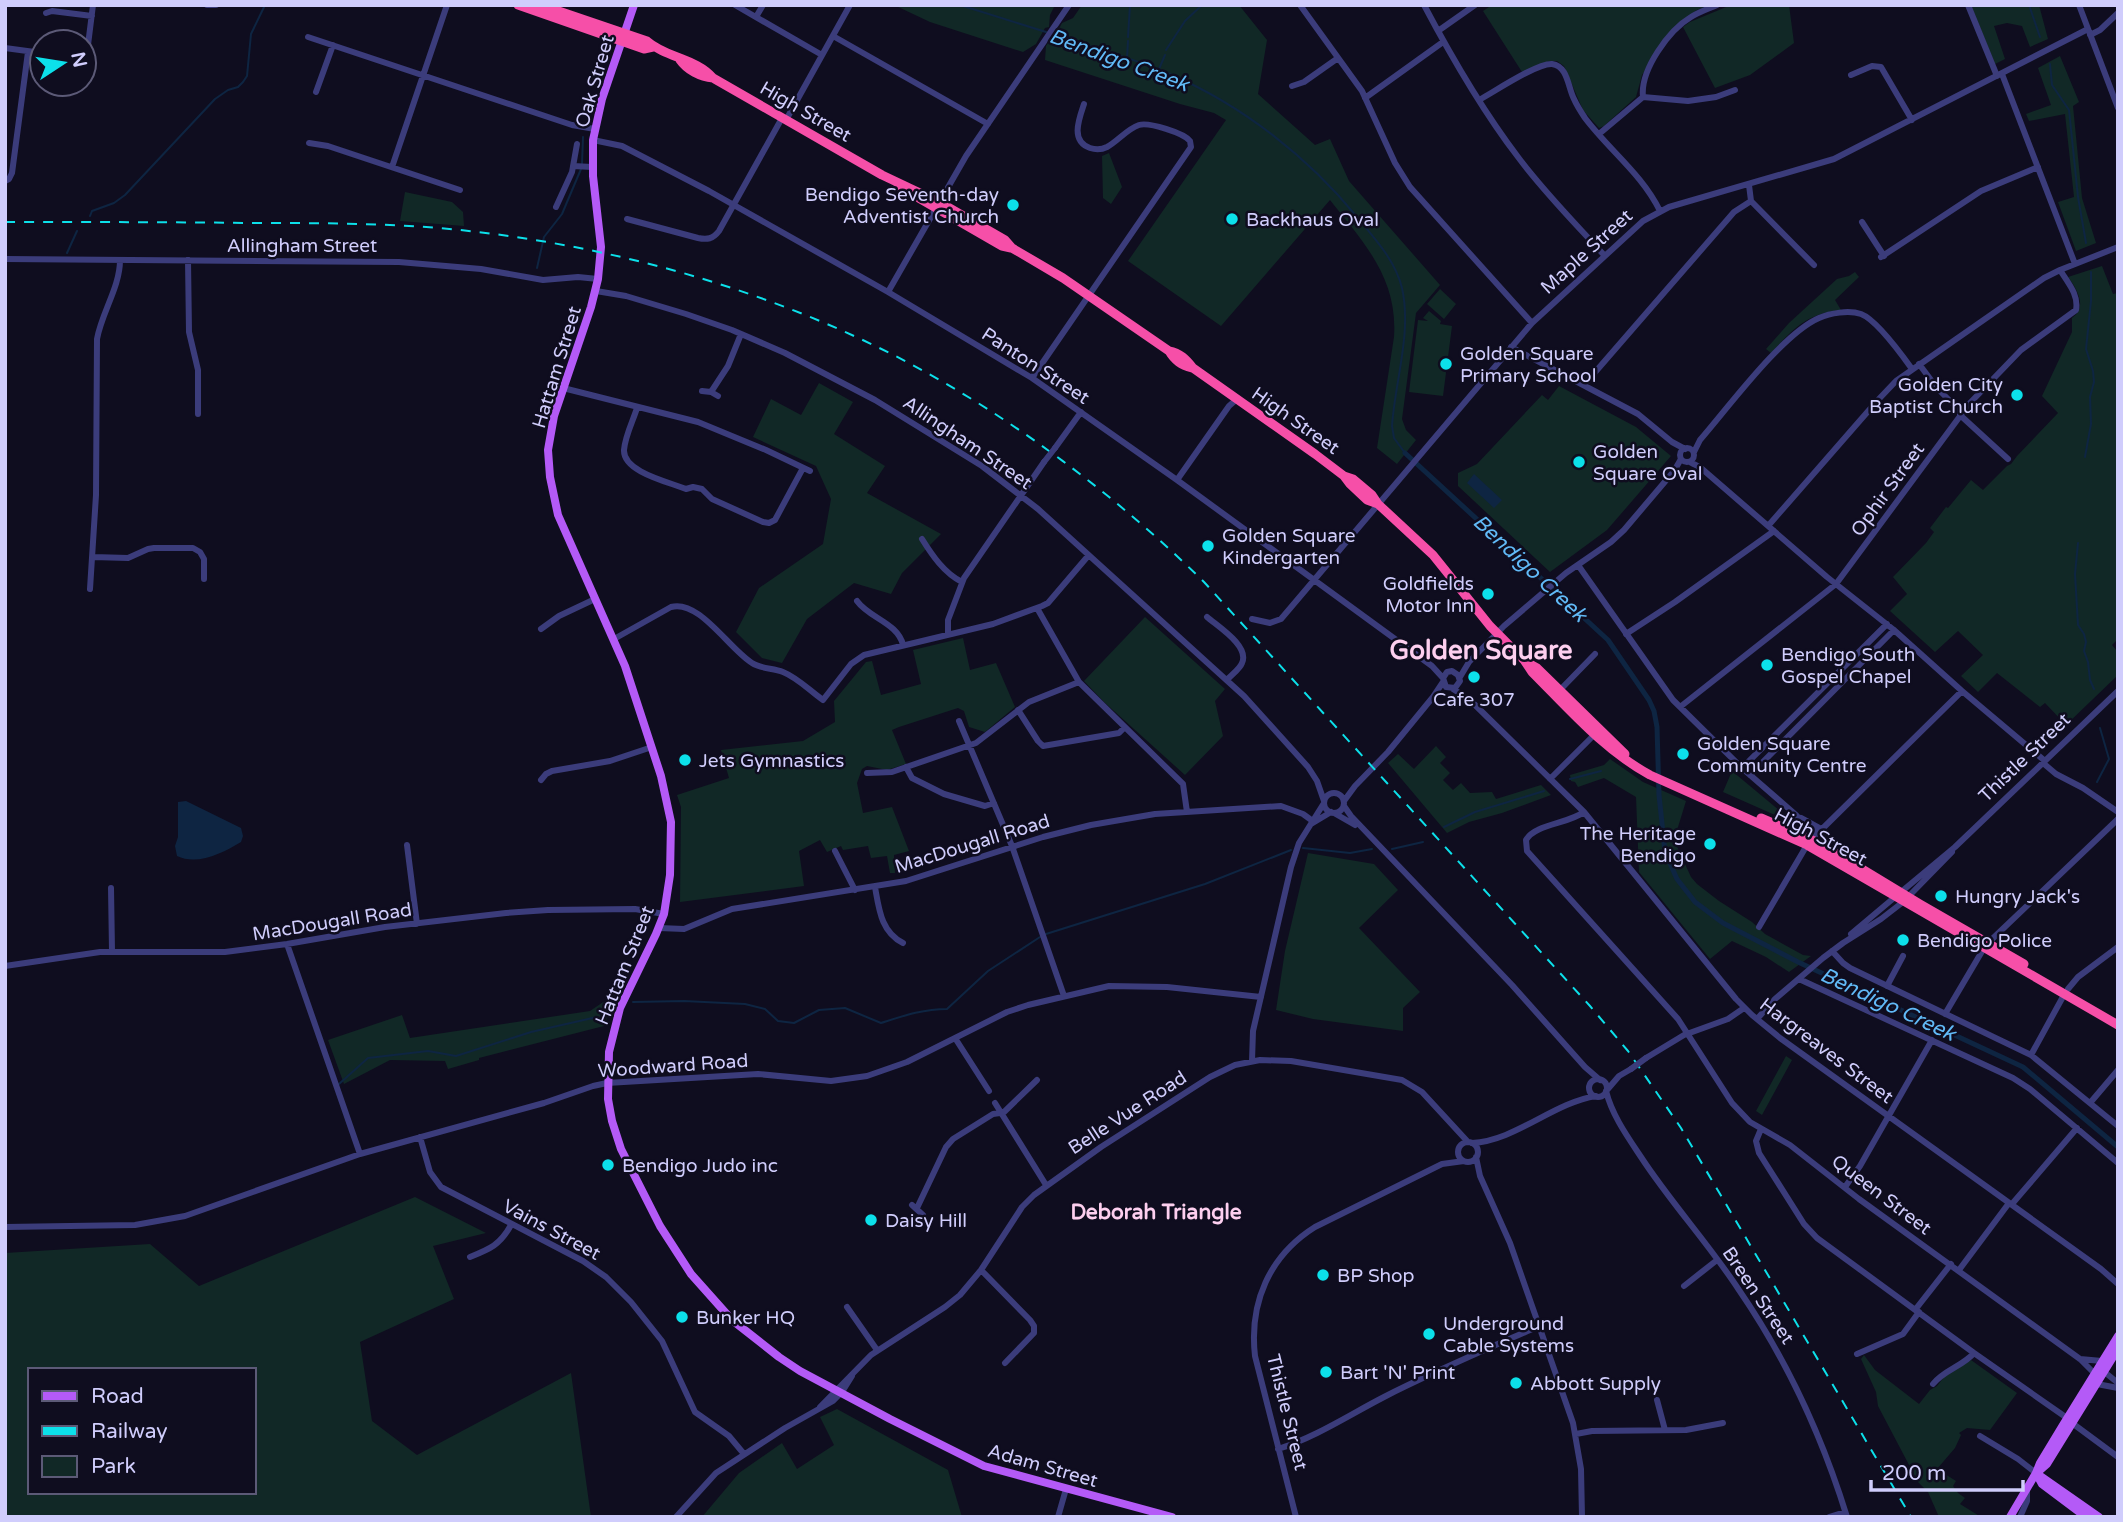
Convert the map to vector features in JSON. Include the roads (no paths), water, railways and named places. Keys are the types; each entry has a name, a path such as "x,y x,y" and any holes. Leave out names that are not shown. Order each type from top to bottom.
{"highway":[{"name":"High Street","path":"518,5 623,37"},
{"name":"High Street","path":"541,5 623,37 644,49 653,47 680,60 689,61 713,78 882,175 1005,240 1012,248 1063,278 1169,351 1187,360 1193,368 1344,476 1367,500 1378,504 1441,564 1532,672 1626,755 1650,772 1666,779 1814,837"},
{"name":"High Street","path":"1524,660 1537,668 1560,690 1597,731"},
{"name":"High Street","path":"1666,779 1814,837 1902,897 2118,1017"},
{"name":"High Street","path":"2067,991 2118,1024"}],"main road":[{"name":"Oak Street","path":"598,279 601,241 592,167 593,140 602,99 634,5"},
{"name":"Hattam Street","path":"598,279 554,416 549,441 550,477 563,528 629,678 665,791 671,822 671,866 664,914 617,1018 609,1052 607,1083 612,1121 626,1163 660,1226 691,1274 722,1309 761,1344 800,1371 839,1391"},
{"path":"2010,1517 2040,1463 2099,1372 2118,1336"},
{"path":"2099,1372 2118,1349"},
{"name":"Adam Street","path":"839,1391 984,1466 1172,1517"},
{"path":"2036,1474 2042,1484 2086,1517"},
{"path":"2036,1474 2099,1517"}],"street":[{"path":"90,28 93,5"},
{"path":"207,5 216,5"},
{"path":"392,167 447,5"},
{"path":"736,5 822,55"},
{"path":"756,17 763,5"},
{"path":"627,219 706,239 716,234 850,5"},
{"path":"888,292 966,156 1069,5"},
{"path":"1300,5 1366,98 1395,163 1410,187 1532,323"},
{"path":"1424,5 1479,100 1523,164 1604,255"},
{"path":"1438,31 1475,5"},
{"path":"1643,97 1644,79 1664,44 1687,19 1717,5"},
{"path":"1968,5 2000,75 2075,264"},
{"path":"2079,5 2118,108"},
{"path":"46,13 52,11 92,16"},
{"name":"Maple Street","path":"1252,619 1266,623 1278,621 1532,323 1643,221 1660,211 1834,159 2000,75 2102,28 2118,13"},
{"path":"833,36 988,124"},
{"path":"308,37 572,125 595,129"},
{"path":"1366,98 1443,42"},
{"path":"316,92 333,45"},
{"path":"5,48 28,52 13,170 7,180"},
{"path":"1292,86 1307,80 1338,58"},
{"path":"1479,100 1536,69 1554,64 1562,70 1578,107 1646,185 1660,211"},
{"path":"1851,75 1872,66 1881,67 1912,120"},
{"path":"1599,134 1643,97 1688,101 1716,97 1735,90"},
{"path":"1032,378 1191,144 1185,136 1146,124 1136,126 1105,148 1089,148 1080,140 1077,131 1084,104"},
{"name":"Panton Street","path":"593,140 629,149 733,205 888,292 1032,378 1432,666 1450,688"},
{"path":"309,143 328,146 460,190"},
{"path":"556,207 573,166 577,145"},
{"path":"573,166 592,167"},
{"path":"1862,222 1882,256 1981,191 2038,167"},
{"path":"1749,185 1751,201 1815,262"},
{"path":"1584,385 1734,212 1751,201"},
{"path":"1626,634 1697,587 1771,528 1877,401 1912,369 2035,284 2060,270 2118,247"},
{"name":"Allingham Street","path":"5,259 411,263 481,269 543,280 578,277 598,279"},
{"path":"90,589 96,495 97,338 101,320 118,278 120,260"},
{"path":"188,260 189,332 198,370 198,414"},
{"name":"Ophir Street","path":"1680,706 1836,584 1961,414 2013,357 2076,310 2075,295 2060,270"},
{"name":"Allingham Street","path":"596,291 673,310 741,334 819,370 875,400 965,455 1022,496 1227,680 1294,750 1317,781 1324,802"},
{"path":"1433,697 1457,686 1469,662 1497,633 1555,583 1624,530 1767,362 1792,337 1821,317 1846,313 1861,314 1891,341 1912,369"},
{"path":"711,391 728,366 741,334"},
{"path":"1511,347 1638,414 1836,584 1894,630 2054,773 2118,812"},
{"path":"1919,364 1961,414 2008,459"},
{"path":"563,388 698,422 810,471"},
{"path":"702,391 711,391 718,396"},
{"path":"1177,480 1229,406 1237,399"},
{"path":"637,408 625,447 627,461 636,470 686,489 702,489 715,500 763,522 769,523 777,516 803,468"},
{"path":"948,634 948,620 962,582 976,558 1081,412"},
{"path":"922,539 941,565 962,582"},
{"path":"93,557 124,558 148,549 193,548 202,555 204,579"},
{"path":"614,639 668,608 682,605 697,613 750,661 788,675 823,700 855,661 870,653 993,624 1048,603 1088,556"},
{"path":"1578,565 1659,681 1680,706 1742,768 1798,818 1814,837"},
{"path":"541,629 556,615 595,599"},
{"path":"857,601 898,632 903,645"},
{"path":"1037,608 1079,682 1183,784 1187,812"},
{"path":"1207,617 1230,634 1242,652 1243,663 1227,680"},
{"path":"1742,768 1887,624"},
{"path":"1750,775 1894,630"},
{"path":"1560,690 1595,654"},
{"path":"1313,823 1339,811 1361,779 1388,752 1433,697 1443,680 1452,671 1469,662"},
{"name":"Panton Street","path":"1432,666 1452,671"},
{"path":"1452,671 1460,679 1470,700"},
{"path":"867,773 887,773 969,746 980,741 1032,700 1079,682"},
{"path":"1450,688 1470,700 1550,779 1597,731"},
{"path":"1759,927 1814,837 1962,691"},
{"name":"Thistle Street","path":"1757,1019 1775,999 1832,951 1902,897 2118,691"},
{"path":"1018,710 1043,746 1119,733 1125,727"},
{"path":"960,720 1012,846 1064,996"},
{"path":"541,780 552,771 605,763 652,747"},
{"path":"906,767 912,778 944,794 985,806 994,803"},
{"path":"1252,1061 1254,1031 1261,997 1299,843 1324,802 1334,793 1361,779"},
{"name":"Hargreaves Street","path":"1550,779 1584,812 1744,1008 2118,1284"},
{"name":"Allingham Street","path":"1317,781 1334,793"},
{"path":"1334,793 1365,832 1512,985 1585,1067 1605,1083 1607,1090"},
{"path":"1324,802 1332,813 1365,832"},
{"name":"MacDougall Road","path":"659,928 684,929 732,909 906,881 1055,833 1111,821 1156,814 1281,806 1303,814 1313,823"},
{"name":"Queen Street","path":"1584,812 1573,819 1531,833 1526,841 1527,850 1675,1015 1732,1103 1747,1119 1790,1145 2118,1386"},
{"path":"1792,830 1798,826 1798,818"},
{"path":"1945,1014 1995,934 2118,819"},
{"path":"407,845 417,924"},
{"path":"835,851 855,890"},
{"path":"876,887 887,930 903,943"},
{"path":"111,888 112,951"},
{"name":"MacDougall Road","path":"5,966 112,951 225,953 385,928 506,913 641,909 664,914"},
{"path":"287,944 360,1154"},
{"path":"2031,1055 2078,976 2118,947"},
{"path":"1832,951 1846,966 2031,1055 2118,1126"},
{"path":"1887,986 1903,956"},
{"path":"1800,979 2018,1081 2118,1163"},
{"name":"Woodward Road","path":"5,1227 135,1225 176,1218 360,1154 607,1083 758,1074 809,1080 867,1076 897,1066 1007,1012 1109,986 1185,989 1261,997"},
{"path":"1576,1101 1593,1081 1619,1076 1688,1033 1728,1020 1744,1008"},
{"path":"955,1038 989,1091"},
{"path":"1845,1187 1860,1166 1932,1040"},
{"name":"Belle Vue Road","path":"676,1517 716,1473 830,1403 854,1372 877,1350 960,1295 981,1270 1022,1207 1046,1185 1210,1077 1235,1065 1268,1059 1291,1061 1402,1080 1422,1092 1470,1142"},
{"path":"1585,1067 1592,1094 1597,1097"},
{"path":"2090,1103 2118,1070"},
{"path":"1465,1161 1472,1161 1497,1138 1576,1101 1603,1095 1619,1076"},
{"path":"923,1216 914,1206 949,1143 993,1114 1001,1113 1037,1080"},
{"name":"Breen Street","path":"1607,1090 1612,1110 1626,1135 1659,1185 1745,1298 1785,1364 1823,1448 1846,1514"},
{"name":"Breen Street","path":"1597,1097 1612,1110"},
{"path":"995,1102 1046,1185"},
{"path":"1449,1120 1458,1138 1459,1154 1480,1176"},
{"path":"1959,1270 2010,1204 2077,1128"},
{"path":"1761,1129 1756,1142 1759,1153 1810,1231 1824,1244 2118,1457"},
{"name":"Vains Street","path":"420,1137 430,1172 447,1192 583,1261 615,1285 662,1341 695,1412 729,1436 744,1454"},
{"path":"1459,1148 1470,1142 1497,1138"},
{"path":"1470,1142 1476,1147 1480,1176 1505,1230 1576,1434 1581,1469 1582,1517"},
{"name":"Thistle Street","path":"1296,1517 1258,1371 1253,1339 1258,1299 1270,1272 1291,1245 1315,1227 1442,1164 1459,1148"},
{"name":"Thistle Street","path":"1442,1164 1465,1161"},
{"path":"470,1257 496,1245 510,1225"},
{"path":"1684,1286 1717,1260"},
{"path":"1857,1354 1903,1334 1951,1264"},
{"name":"Hargreaves Street","path":"2101,1269 2118,1277"},
{"path":"981,1270 1034,1326 1032,1335 1005,1363"},
{"path":"847,1307 877,1350"},
{"path":"1278,1449 1315,1435 1396,1391 1539,1326"},
{"path":"1933,1384 1942,1374 1970,1358 1973,1353"},
{"name":"Queen Street","path":"2080,1359 2118,1386"},
{"path":"1657,1400 1665,1430"},
{"path":"1576,1434 1592,1431 1694,1429 1723,1423"},
{"path":"1980,1436 2018,1459 2036,1474"},
{"path":"1058,1517 1066,1489"},
{"path":"2020,1517 2027,1501 2027,1489"},
{"path":"1829,1517 1846,1514"}],"water":[{"path":"1474,474 1502,500 1494,508 1467,483"},
{"path":"186,801 241,828 241,842 201,859 177,856 175,846 178,837 178,802"}],"waterway":[{"path":"90,216 92,211 114,203 125,195 215,99 243,82 247,76 251,34 265,5"},
{"name":"Bendigo Creek","path":"960,5 1046,32"},
{"path":"1128,37 1130,5"},
{"path":"1166,50 1185,21 1202,5"},
{"path":"2029,5 2040,37"},
{"name":"Bendigo Creek","path":"1051,34 1158,69 1224,102 1296,154 1357,217 1389,259 1402,288 1405,305 1404,340 1392,426 1394,438 1405,453"},
{"path":"1127,58 1128,41"},
{"path":"1159,69 1165,55"},
{"path":"2050,64 2052,85 2069,110 2078,197 2086,243"},
{"path":"582,164 583,137"},
{"path":"537,268 544,237 562,214 581,169"},
{"path":"67,253 77,231"},
{"path":"2085,457 2091,424 2090,397 2094,382 2086,349 2091,272"},
{"name":"Bendigo Creek","path":"1405,453 1608,640 1649,700 1657,727 1659,795 1665,852 1677,879 1695,902 1723,923 1798,962 2023,1067 2118,1147"},
{"path":"2078,543 2075,574 2078,625 2084,634 2084,651 2094,689"},
{"path":"2097,782 2109,759 2100,728"},
{"path":"1570,779 1601,771"},
{"path":"1444,827 1475,812 1544,791"},
{"path":"1392,849 1423,842"},
{"path":"1303,848 1350,853 1372,849"},
{"path":"1046,934 1205,884 1291,850"},
{"path":"633,1002 745,1004 765,1009 778,1021 794,1023 819,1010 845,1008 881,1023 905,1015 947,1009 988,971 1040,937"},
{"path":"339,1084 368,1058 428,1051 456,1056 531,1032 597,1017"}],"railway":[{"path":"5,222 382,225 460,230 576,247 690,275 801,313 907,362 1025,434 1101,490 1204,582 1628,1051 1681,1128 1911,1517"}],"place":[{"name":"Bendigo Seventh-day Adventist Church","path":"1013,205"},
{"name":"Backhaus Oval","path":"1232,219"},
{"name":"Golden Square Primary School","path":"1446,364"},
{"name":"Golden City Baptist Church","path":"2017,395"},
{"name":"Golden Square Oval","path":"1579,462"},
{"name":"Golden Square Kindergarten","path":"1208,546"},
{"name":"Goldfields Motor Inn","path":"1488,594"},
{"name":"Bendigo South Gospel Chapel","path":"1767,665"},
{"name":"Cafe 307","path":"1474,677"},
{"name":"Golden Square Community Centre","path":"1683,754"},
{"name":"Jets Gymnastics","path":"685,760"},
{"name":"The Heritage Bendigo","path":"1710,844"},
{"name":"Hungry Jack's","path":"1941,896"},
{"name":"Bendigo Police","path":"1903,940"},
{"name":"Bendigo Judo inc","path":"608,1165"},
{"name":"Daisy Hill","path":"871,1220"},
{"name":"BP Shop","path":"1323,1275"},
{"name":"Bunker HQ","path":"682,1317"},
{"name":"Underground Cable Systems","path":"1429,1334"},
{"name":"Bart 'N' Print","path":"1326,1372"},
{"name":"Abbott Supply","path":"1516,1383"}],"district":[{"name":"Golden Square","path":"1481,650"},
{"name":"Deborah Triangle","path":"1156,1212"}]}
